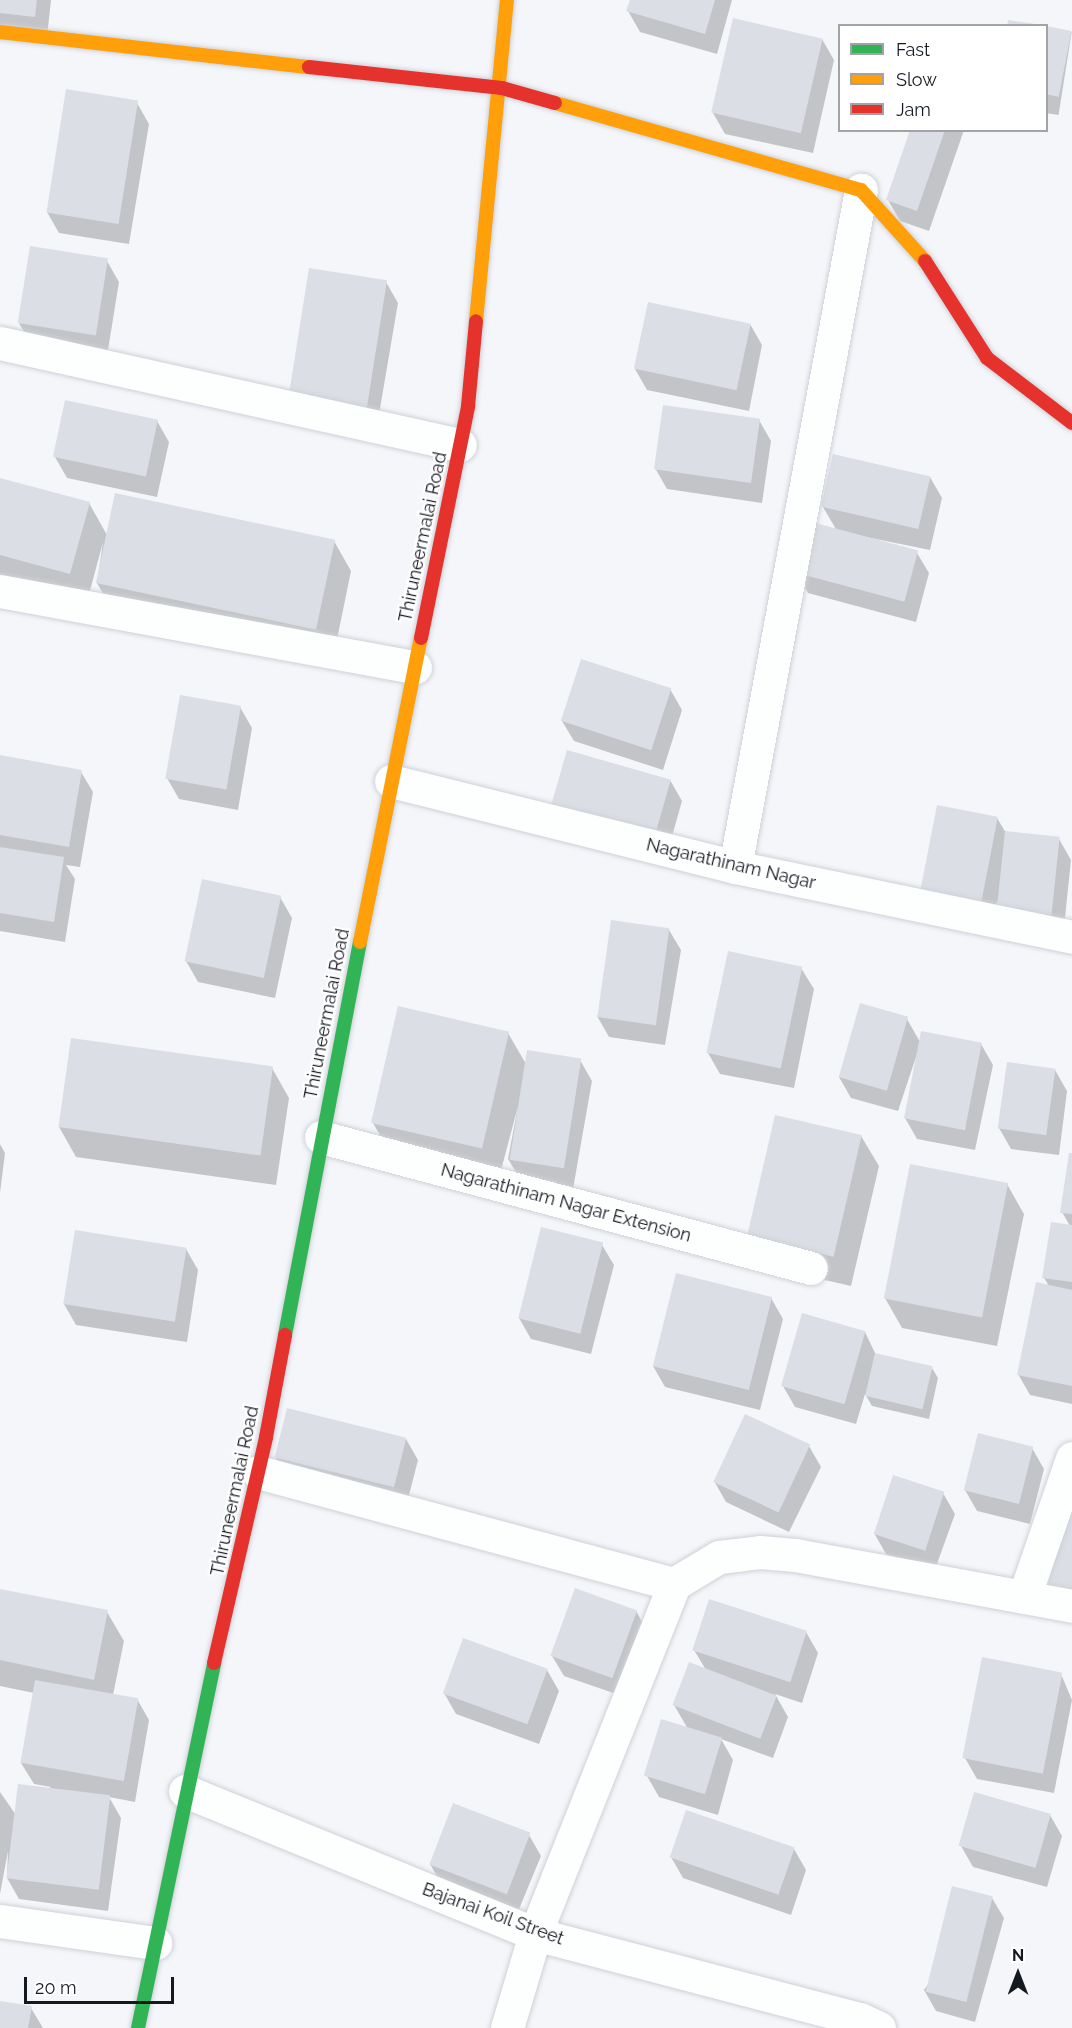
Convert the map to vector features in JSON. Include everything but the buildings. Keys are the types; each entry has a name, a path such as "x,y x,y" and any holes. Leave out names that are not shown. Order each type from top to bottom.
{"street":[{"name":"Thiruneermalai Road","path":"138,2028 185,1791 258,1472 391,781 468,406 502,88 507,0"},
{"path":"0,32 502,88 861,190 919,251 987,358 1072,423"},
{"path":"735,867 861,190"},
{"path":"0,343 460,445"},
{"path":"0,591 415,667"},
{"name":"Nagarathinam Nagar","path":"391,781 735,867 1072,937"},
{"name":"Nagarathinam Nagar Extension","path":"321,1137 811,1268"},
{"path":"1024,1597 1072,1458"},
{"path":"258,1472 674,1584"},
{"path":"507,2028 535,1934 674,1584 719,1557 760,1552 795,1555 1072,1606"},
{"name":"Bajanai Koil Street","path":"185,1791 535,1934 860,2019 879,2028"},
{"path":"0,1921 154,1943"}],"traffic: fast":[{"path":"285,1335 360,942"},
{"path":"138,2028 214,1663"}],"traffic: slow":[{"path":"476,321 507,0"},
{"path":"0,32 309,67"},
{"path":"555,103 861,190 925,261"},
{"path":"360,942 421,638"}],"traffic: jam":[{"path":"309,67 502,88 555,103"},
{"path":"925,261 987,358 1072,423"},
{"path":"421,638 468,406 476,321"},
{"path":"214,1663 266,1437 285,1335"}]}
